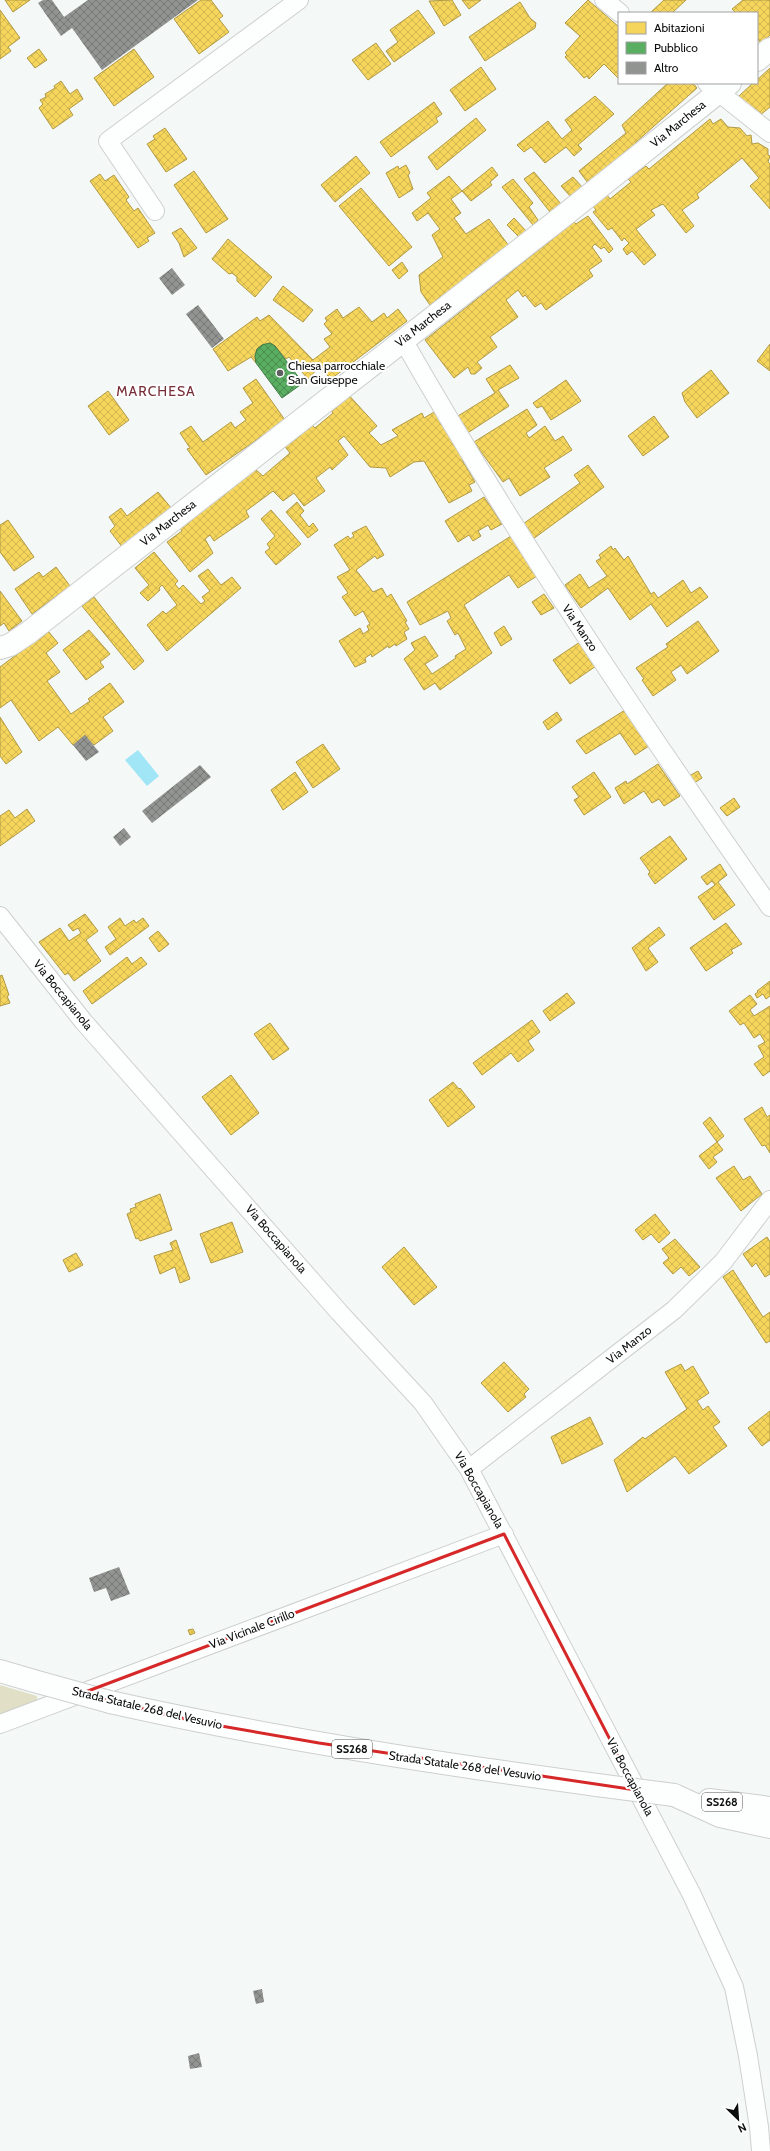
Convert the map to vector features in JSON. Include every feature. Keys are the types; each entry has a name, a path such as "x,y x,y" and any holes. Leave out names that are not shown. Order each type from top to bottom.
{"main road":[{"path":"758,59 770,49"},
{"name":"Via Marchesa","path":"0,648 10,645 28,633 567,213 718,86"},
{"name":"Strada Statale 268 del Vesuvio","path":"0,1671 110,1702 198,1722 442,1764 770,1808"},
{"path":"674,1795 720,1816 770,1827"}],"street":[{"path":"155,211 108,141 299,0"},
{"path":"604,0 619,12"},
{"path":"718,86 770,133"},
{"name":"Via Manzo","path":"403,340 459,439 557,594 676,773 770,907"},
{"name":"Via Boccapianola","path":"0,916 88,1026 339,1312 423,1403 469,1468 692,1895 734,1987 748,2056 759,2127 760,2151"},
{"name":"Via Manzo","path":"469,1468 674,1310 723,1262 770,1200"},
{"name":"Via Vicinale Cirillo","path":"0,1724 504,1534"}],"highlighted area":[{"path":"504,1534 636,1790 319,1743 198,1722 80,1694"}],"shaded area":[{"path":"0,1685 37,1696 37,1701 0,1715"}],"water":[{"path":"138,750 159,776 147,786 125,760"}],"building: Abitazioni":[{"path":"5,0 30,0 13,12"},
{"path":"201,0 211,0 223,16 219,19 229,32 199,54 174,19"},
{"path":"452,0 461,15 444,26 429,1"},
{"path":"462,0 481,0 469,9"},
{"path":"588,0 618,26 618,78 604,64 589,79 587,76 584,78 565,57 567,55 565,53 580,36 565,23"},
{"path":"664,0 686,0 673,12 651,12"},
{"path":"743,0 770,0 770,35 761,43 758,39 758,12 735,12 732,9"},
{"path":"520,2 530,18 536,23 535,28 485,61 469,37"},
{"path":"0,10 20,38 8,47 11,51 0,59"},
{"path":"418,10 435,33 394,62 386,51 398,42 390,30"},
{"path":"376,43 391,64 368,80 352,60"},
{"path":"39,49 47,60 35,68 27,58"},
{"path":"134,49 154,77 114,106 94,78"},
{"path":"481,67 496,89 465,111 450,90"},
{"path":"770,68 770,107 759,116 738,97 752,84 758,84 758,79"},
{"path":"61,81 70,94 77,89 83,99 69,109 73,115 53,129 39,108 43,104 40,100 46,97 45,94 55,88 54,86"},
{"path":"667,84 694,84 697,88 635,143 638,147 588,183 579,171 626,133 622,125"},
{"path":"595,96 614,114 578,145 582,149 574,156 566,147 545,163 531,147 524,152 517,145 548,121 562,139 572,130 565,120"},
{"path":"434,102 442,114 436,118 438,122 391,157 380,142"},
{"path":"476,118 486,130 437,170 428,157"},
{"path":"710,119 713,124 721,119 728,127 740,128 747,136 751,135 752,144 758,143 768,149 768,155 770,156 768,162 770,164 770,209 750,186 759,178 742,158 697,194 699,198 682,210 694,226 686,233 663,204 651,210 655,215 636,229 656,255 644,265 632,251 627,255 623,249 629,243 624,238 622,241 612,228 608,230 593,212 596,210 593,206 607,195 610,199 631,182 628,179 646,166 649,169"},
{"path":"165,128 187,159 166,172 147,144 155,139 153,136"},
{"path":"356,156 370,173 335,202 321,185"},
{"path":"406,165 410,173 408,175 413,189 399,198 386,173 398,166 399,169"},
{"path":"492,167 498,175 490,182 492,185 471,201 462,191"},
{"path":"194,171 228,219 206,233 174,185"},
{"path":"534,172 561,204 550,212 524,179"},
{"path":"100,174 105,181 114,175 129,197 126,200 134,211 138,208 155,233 147,238 149,241 138,248 90,181"},
{"path":"449,176 462,191 451,199 461,213 454,218 466,234 489,219 509,246 430,305 421,292 419,275 443,257 432,235 440,229 428,213 417,221 412,213 431,198 427,193"},
{"path":"573,177 583,188 571,197 561,186"},
{"path":"513,179 533,203 529,207 538,220 533,225 502,187"},
{"path":"361,188 412,247 389,266 339,206"},
{"path":"588,216 613,249 609,253 604,247 601,249 595,244 592,247 602,261 589,270 593,276 546,310 541,303 535,307 525,295 523,297 518,290 506,300 518,317 490,337 497,347 477,362 482,368 475,374 471,374 468,367 454,378 425,340 574,222 576,224"},
{"path":"514,218 527,232 521,239 507,225"},
{"path":"181,228 197,248 184,257 179,243 172,233"},
{"path":"228,239 272,277 255,297 237,281 237,277 232,273 229,274 212,259"},
{"path":"402,262 408,271 399,279 392,270"},
{"path":"283,286 313,310 303,322 273,300"},
{"path":"359,307 372,322 384,313 387,318 398,309 407,321 331,379 319,367 308,379 289,357 286,359 275,346 270,343 262,345 257,349 255,356 256,363 251,357 228,371 213,349 257,317 260,321 269,315 313,360 330,347 324,339 332,334 324,324 327,321 325,318 337,309 343,318"},
{"path":"770,344 770,371 757,361"},
{"path":"510,365 519,378 498,390 509,406 466,434 458,416 495,393 486,379"},
{"path":"711,370 729,393 697,418 685,402 682,393"},
{"path":"256,379 285,420 206,475 187,449 190,448 180,433 191,426 203,442 231,422 235,428 246,420 240,412 253,403 243,388"},
{"path":"566,380 581,401 551,420 542,406 537,408 533,403"},
{"path":"108,391 129,420 109,435 88,406"},
{"path":"345,391 377,426 369,433 381,445 398,436 392,430 422,413 424,418 436,411 465,459 462,460 475,482 469,485 472,491 449,503 424,461 414,462 390,477 386,468 370,467 344,436 338,441 348,455 332,470 330,467 316,478 325,491 304,506 294,493 283,501 273,491 246,511 249,517 214,541 210,535 205,539 213,553 190,572 167,542 182,531 180,528 255,469 263,476 290,453 282,443 310,423 315,428 333,413 327,406"},
{"path":"527,409 537,425 526,433 529,438 545,426 555,441 563,436 572,450 544,468 550,477 520,496 509,478 503,482 474,442"},
{"path":"654,416 669,437 643,456 628,436"},
{"path":"588,465 604,487 533,539 523,524 580,483 574,475"},
{"path":"158,492 172,509 123,548 110,531 115,526 109,517 121,508 127,516"},
{"path":"484,497 502,524 491,530 488,525 478,531 481,536 473,541 469,535 458,542 445,521"},
{"path":"297,502 304,511 300,515 309,527 313,523 318,530 308,538 286,512"},
{"path":"271,510 301,544 276,565 265,552 270,548 267,544 275,536 261,519"},
{"path":"8,520 34,557 14,571 0,552 0,525"},
{"path":"366,526 384,555 377,559 375,556 356,570 373,592 382,588 387,597 391,594 407,621 405,622 409,629 404,632 407,639 396,646 395,644 389,648 388,646 372,657 371,654 365,658 366,662 355,667 339,641 360,628 363,634 369,630 367,626 370,624 363,611 355,616 342,597 348,593 337,577 350,570 334,545 348,536 350,539 354,536 352,533"},
{"path":"511,536 537,576 518,588 509,575 464,605 492,653 440,690 435,683 424,690 404,659 415,650 411,643 425,636 438,656 425,664 432,674 456,658 455,656 466,649 458,633 455,635 447,621 451,618 448,611 420,625 407,602"},
{"path":"611,546 613,550 615,548 624,560 628,556 651,594 654,592 658,598 683,580 691,593 700,587 708,597 667,627 651,604 630,620 608,588 581,608 565,585 580,574 589,588 607,576 596,561 601,558 599,555"},
{"path":"154,552 178,581 175,584 179,589 183,585 201,604 205,601 202,597 210,591 198,576 208,569 221,585 232,577 241,588 167,651 147,625 163,611 166,614 177,605 162,585 159,588 160,590 148,601 140,593 149,585 135,568"},
{"path":"56,567 70,586 32,614 15,589 39,572 43,577"},
{"path":"0,591 22,621 9,631 4,623 0,626"},
{"path":"544,594 554,608 541,615 532,602"},
{"path":"94,597 144,661 134,670 82,606"},
{"path":"698,621 719,651 687,674 681,665 671,672 676,680 653,696 636,668 668,647 666,644"},
{"path":"504,626 512,639 501,646 494,633"},
{"path":"89,630 110,654 100,662 104,667 86,680 63,650"},
{"path":"48,631 58,643 46,653 60,672 47,681 71,714 90,701 88,699 110,683 124,702 103,717 113,731 94,745 85,735 73,745 58,727 39,741 11,700 0,708 0,667"},
{"path":"580,642 596,666 570,684 553,660"},
{"path":"625,710 649,746 635,755 620,733 586,754 576,741"},
{"path":"557,712 562,720 548,730 543,722"},
{"path":"0,717 22,752 6,764 0,756"},
{"path":"323,744 340,769 313,788 296,762"},
{"path":"658,764 680,796 664,806 659,799 652,803 644,791 624,804 615,788 626,781 627,784"},
{"path":"698,771 702,778 694,783 689,776"},
{"path":"295,772 308,792 283,810 271,790"},
{"path":"594,772 611,797 584,815 574,800 579,797 572,787"},
{"path":"734,798 740,807 727,816 720,808"},
{"path":"27,809 35,821 0,846 0,816 9,810 15,818"},
{"path":"670,836 687,859 655,884 648,874 650,872 640,858"},
{"path":"720,864 727,875 718,882 735,905 714,920 698,897 715,885 712,881 707,885 701,877"},
{"path":"85,914 98,931 86,940 101,961 74,981 68,973 65,975 39,942 60,928 69,941 81,933 78,928 73,931 68,925"},
{"path":"120,918 125,926 134,920 136,923 143,918 149,926 110,955 105,947 116,939 108,927"},
{"path":"726,923 742,944 731,950 733,953 706,971 690,948"},
{"path":"659,927 665,935 648,948 658,962 646,971 632,948"},
{"path":"158,931 169,944 159,952 149,938"},
{"path":"127,957 132,964 141,957 147,964 92,1004 83,991"},
{"path":"2,975 9,995 7,996 10,1003 0,1006 0,976"},
{"path":"770,981 770,996 766,999 763,994 757,998 755,994 758,992 757,991"},
{"path":"567,993 575,1003 550,1021 543,1011"},
{"path":"750,995 757,1004 750,1010 754,1016 770,1006 770,1071 763,1076 754,1064 764,1057 758,1046 765,1042 760,1034 754,1038 744,1023 740,1025 729,1011"},
{"path":"532,1020 540,1032 528,1041 534,1050 518,1062 511,1053 482,1075 473,1063"},
{"path":"270,1023 289,1049 273,1060 254,1034"},
{"path":"231,1075 259,1113 231,1135 202,1097"},
{"path":"453,1082 459,1089 460,1088 475,1107 448,1127 429,1100"},
{"path":"762,1107 767,1117 770,1115 770,1153 765,1145 762,1146 744,1119"},
{"path":"710,1117 724,1136 717,1142 703,1123"},
{"path":"717,1142 723,1150 713,1157 717,1162 709,1169 699,1156"},
{"path":"734,1166 743,1180 750,1176 762,1194 741,1211 716,1178"},
{"path":"160,1194 172,1230 140,1241 138,1238 136,1239 127,1214 131,1212 130,1209 136,1207 135,1204"},
{"path":"655,1214 670,1233 659,1243 651,1234 643,1240 635,1230"},
{"path":"232,1222 243,1252 211,1263 200,1234"},
{"path":"767,1237 770,1242 770,1274 765,1277 756,1263 752,1267 743,1254"},
{"path":"675,1239 700,1267 689,1276 681,1267 673,1274 663,1263 669,1258 662,1249"},
{"path":"176,1240 190,1279 180,1283 175,1267 160,1274 154,1256 173,1250 170,1243"},
{"path":"404,1247 437,1287 414,1305 382,1267"},
{"path":"76,1253 83,1265 69,1272 63,1260"},
{"path":"733,1270 763,1317 770,1312 770,1341 766,1343 723,1277"},
{"path":"504,1362 529,1389 524,1394 526,1397 508,1412 481,1383"},
{"path":"681,1364 685,1371 693,1366 709,1393 697,1401 703,1410 708,1406 720,1422 713,1427 727,1446 689,1474 675,1456 627,1492 614,1460 643,1437 645,1439 687,1409 665,1372"},
{"path":"770,1411 770,1440 762,1446 748,1428"},
{"path":"590,1417 603,1444 562,1464 551,1437"},
{"path":"193,1629 195,1633 190,1635 188,1630"}],"building: Pubblico":[{"name":"Chiesa parrocchiale San Giuseppe","path":"270,343 275,346 303,383 282,398 256,363 255,356 257,349 262,345"}],"building: Altro":[{"path":"43,0 52,0 64,17 88,0 198,0 102,70 72,28 61,36 38,3"},
{"path":"172,268 185,285 172,295 159,278"},
{"path":"198,305 224,339 212,348 186,314"},
{"path":"85,735 99,752 86,761 73,745"},
{"path":"200,765 211,777 152,823 142,811"},
{"path":"124,828 131,837 120,846 113,837"},
{"path":"119,1567 130,1594 111,1601 106,1588 94,1592 89,1578"},
{"path":"262,1989 264,2002 256,2004 253,1991"},
{"path":"199,2053 202,2067 190,2069 188,2056"}],"place":[{"name":"Chiesa parrocchiale San Giuseppe","path":"280,373"}],"district":[{"name":"MARCHESA","path":"156,391"}]}
